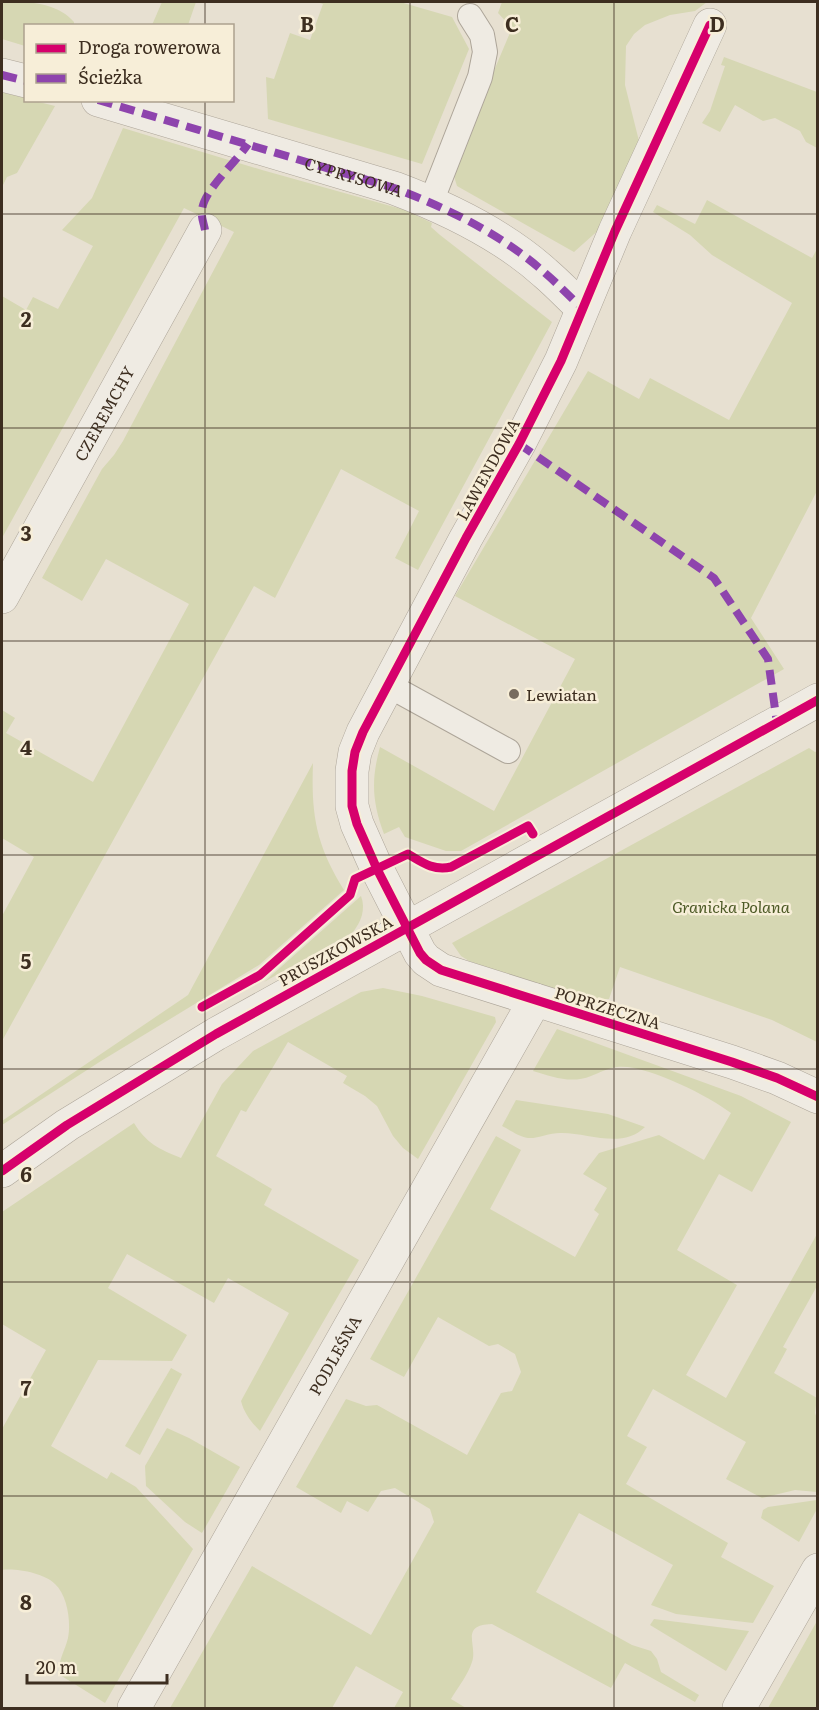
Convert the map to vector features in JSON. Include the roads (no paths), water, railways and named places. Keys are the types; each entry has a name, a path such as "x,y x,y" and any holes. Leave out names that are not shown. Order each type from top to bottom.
{"street":[{"name":"LAWENDOWA","path":"407,927 363,841 352,806 351,786 355,752 386,684 519,444 561,361 615,231 710,25"},
{"path":"2,75 24,80"},
{"name":"CYPRYSOWA","path":"105,102 394,188 431,202 498,239 544,272 582,308"},
{"name":"CZEREMCHY","path":"2,597 205,230"},
{"name":"PRUSZKOWSKA","path":"2,1170 76,1120 216,1034 818,700"},
{"name":"POPRZECZNA","path":"407,927 420,953 441,970 732,1062 777,1078 818,1097"},
{"name":"PODLEŚNA","path":"134,1708 535,1000"},
{"path":"739,1708 818,1570"}],"lane":[{"path":"431,202 480,77 485,52 482,36 470,16"},
{"path":"386,684 508,751"}],"place":[{"name":"Lewiatan","path":"514,694"}],"park label":[{"name":"Granicka Polana","path":"731,906"}]}
